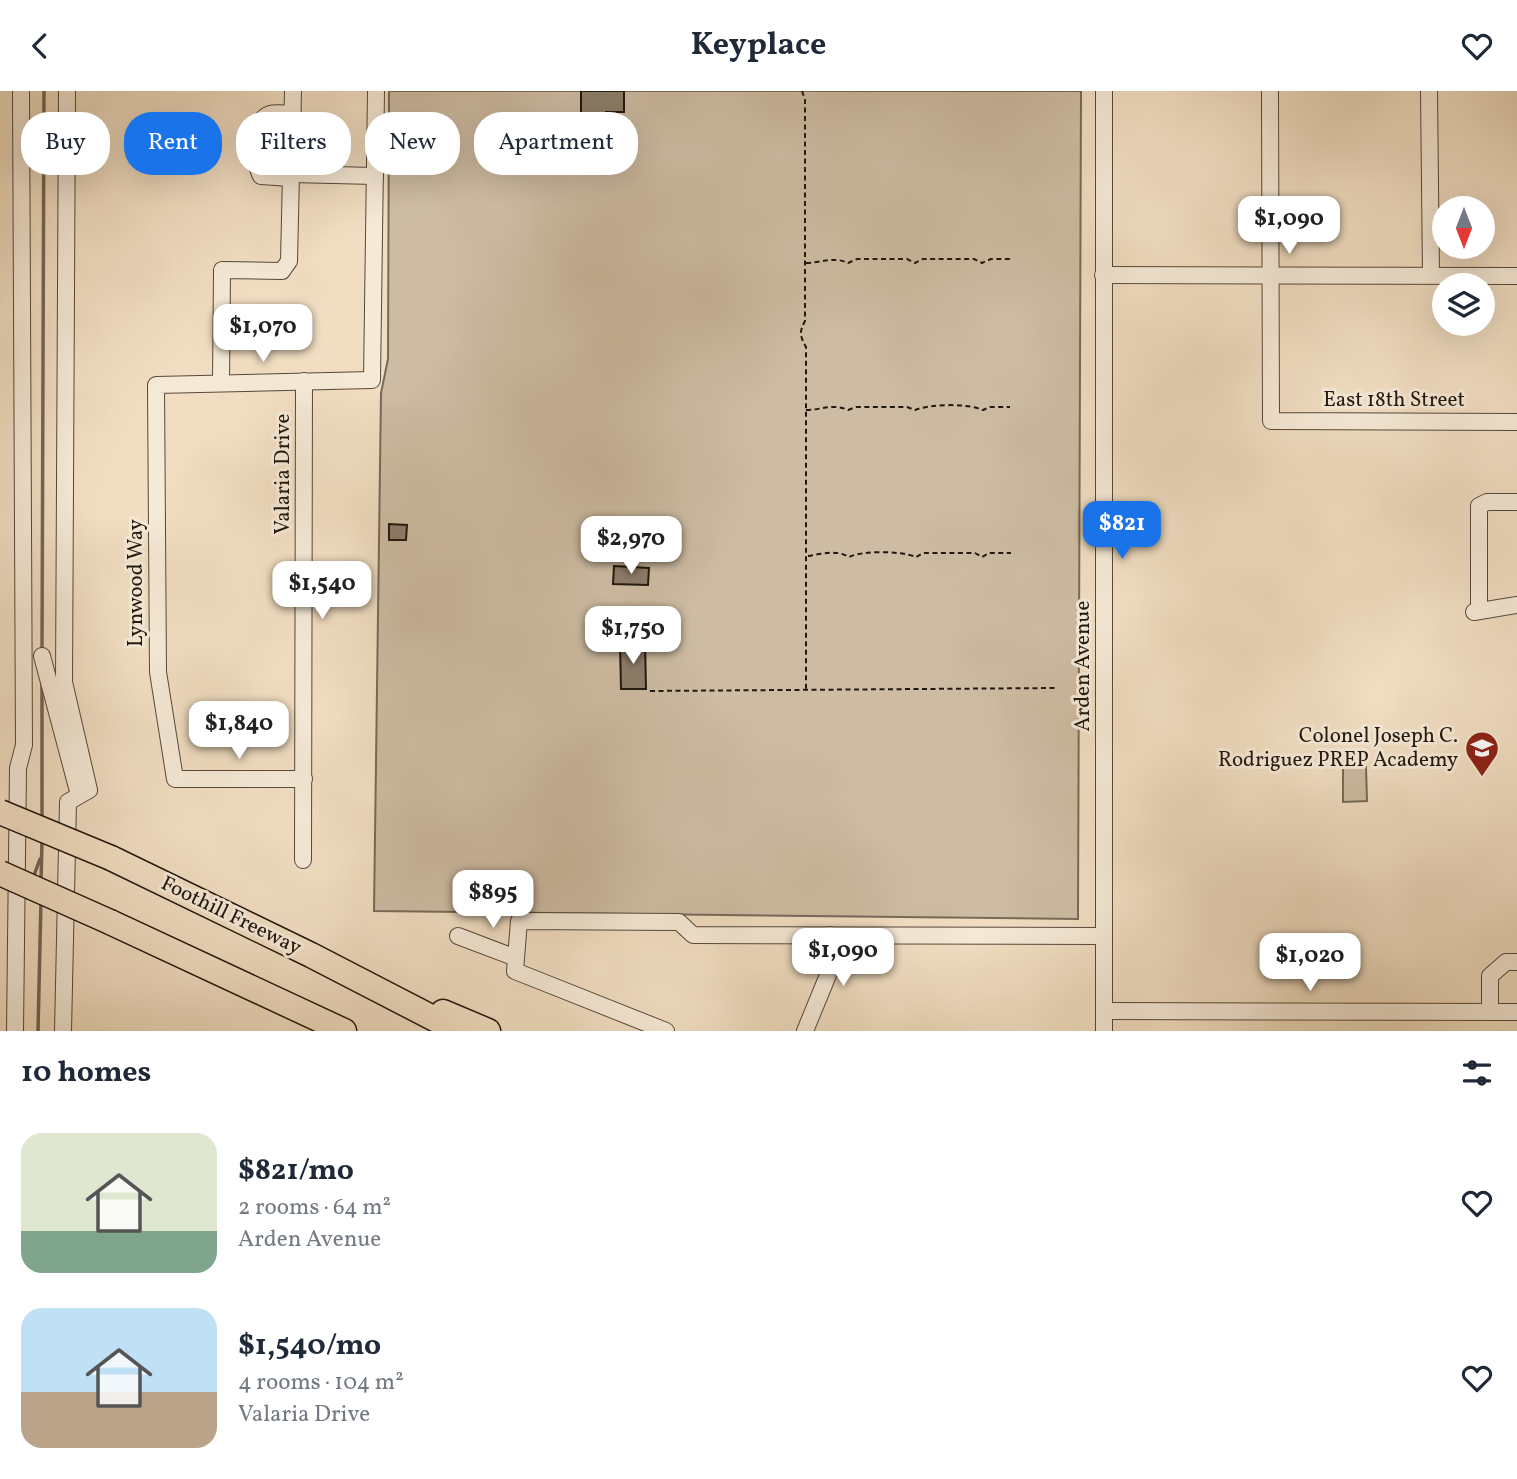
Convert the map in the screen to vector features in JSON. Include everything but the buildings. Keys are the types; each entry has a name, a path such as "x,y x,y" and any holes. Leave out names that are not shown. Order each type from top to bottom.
{"highway":[{"name":"Foothill Freeway","path":"0,812 111,858 311,955 458,1031"},
{"path":"0,873 344,1031"},
{"path":"311,955 488,1031"}],"street":[{"path":"15,1031 18,768 24,745 21,91"},
{"path":"64,1031 68,802 89,790 64,682 67,91"},
{"path":"293,91 293,112"},
{"path":"291,176 289,261 282,271 222,270 221,383 372,380 376,91"},
{"name":"Arden Avenue","path":"1104,91 1104,1031"},
{"path":"1270,91 1270,276"},
{"path":"1103,275 1432,275 1429,91"},
{"path":"260,175 375,176"},
{"name":"East 18th Street","path":"1270,276 1271,421 1517,422"},
{"path":"1495,276 1517,276"},
{"name":"Valaria Drive","path":"303,860 304,381"},
{"name":"Lynwood Way","path":"221,383 156,385 158,672 175,779 304,779"},
{"path":"1517,502 1487,502 1479,506 1477,612 1517,605"},
{"path":"42,656 79,795"},
{"path":"666,1031 515,971 519,921 679,922 693,935 1104,936"},
{"path":"805,1031 828,975 831,935"},
{"path":"458,936 516,957"},
{"path":"1490,1012 1490,976 1506,962 1517,962"},
{"path":"1104,1011 1517,1012"}],"path":[{"path":"802,91 806,100 805,321 800,330 806,347 806,691"},
{"path":"805,263 814,263 821,259 841,259 848,263 857,259 907,259 915,263 923,259 974,259 982,263 991,259 1012,259"},
{"path":"806,411 840,406 848,410 856,407 907,407 915,411 923,407 974,406 983,410 990,407 1010,407"},
{"path":"806,556 820,553 842,553 849,557 857,553 907,553 916,557 923,553 975,553 982,557 989,553 1011,553"},
{"path":"650,691 1055,688"}],"shaded area":[{"path":"389,91 1081,91 1078,919 374,911 381,393 388,359 389,175 460,175 460,112 389,112"},
{"path":"1366,767 1367,801 1343,802 1343,768"}],"waterway":[{"path":"42,651 44,91"},
{"path":"42,683 42,819"},
{"path":"41,882 42,841"},
{"path":"33,878 40,859"},
{"path":"38,1031 41,900"}],"place":[{"name":"Colonel Joseph C. Rodriguez PREP Academy","path":"1482,778"}]}
